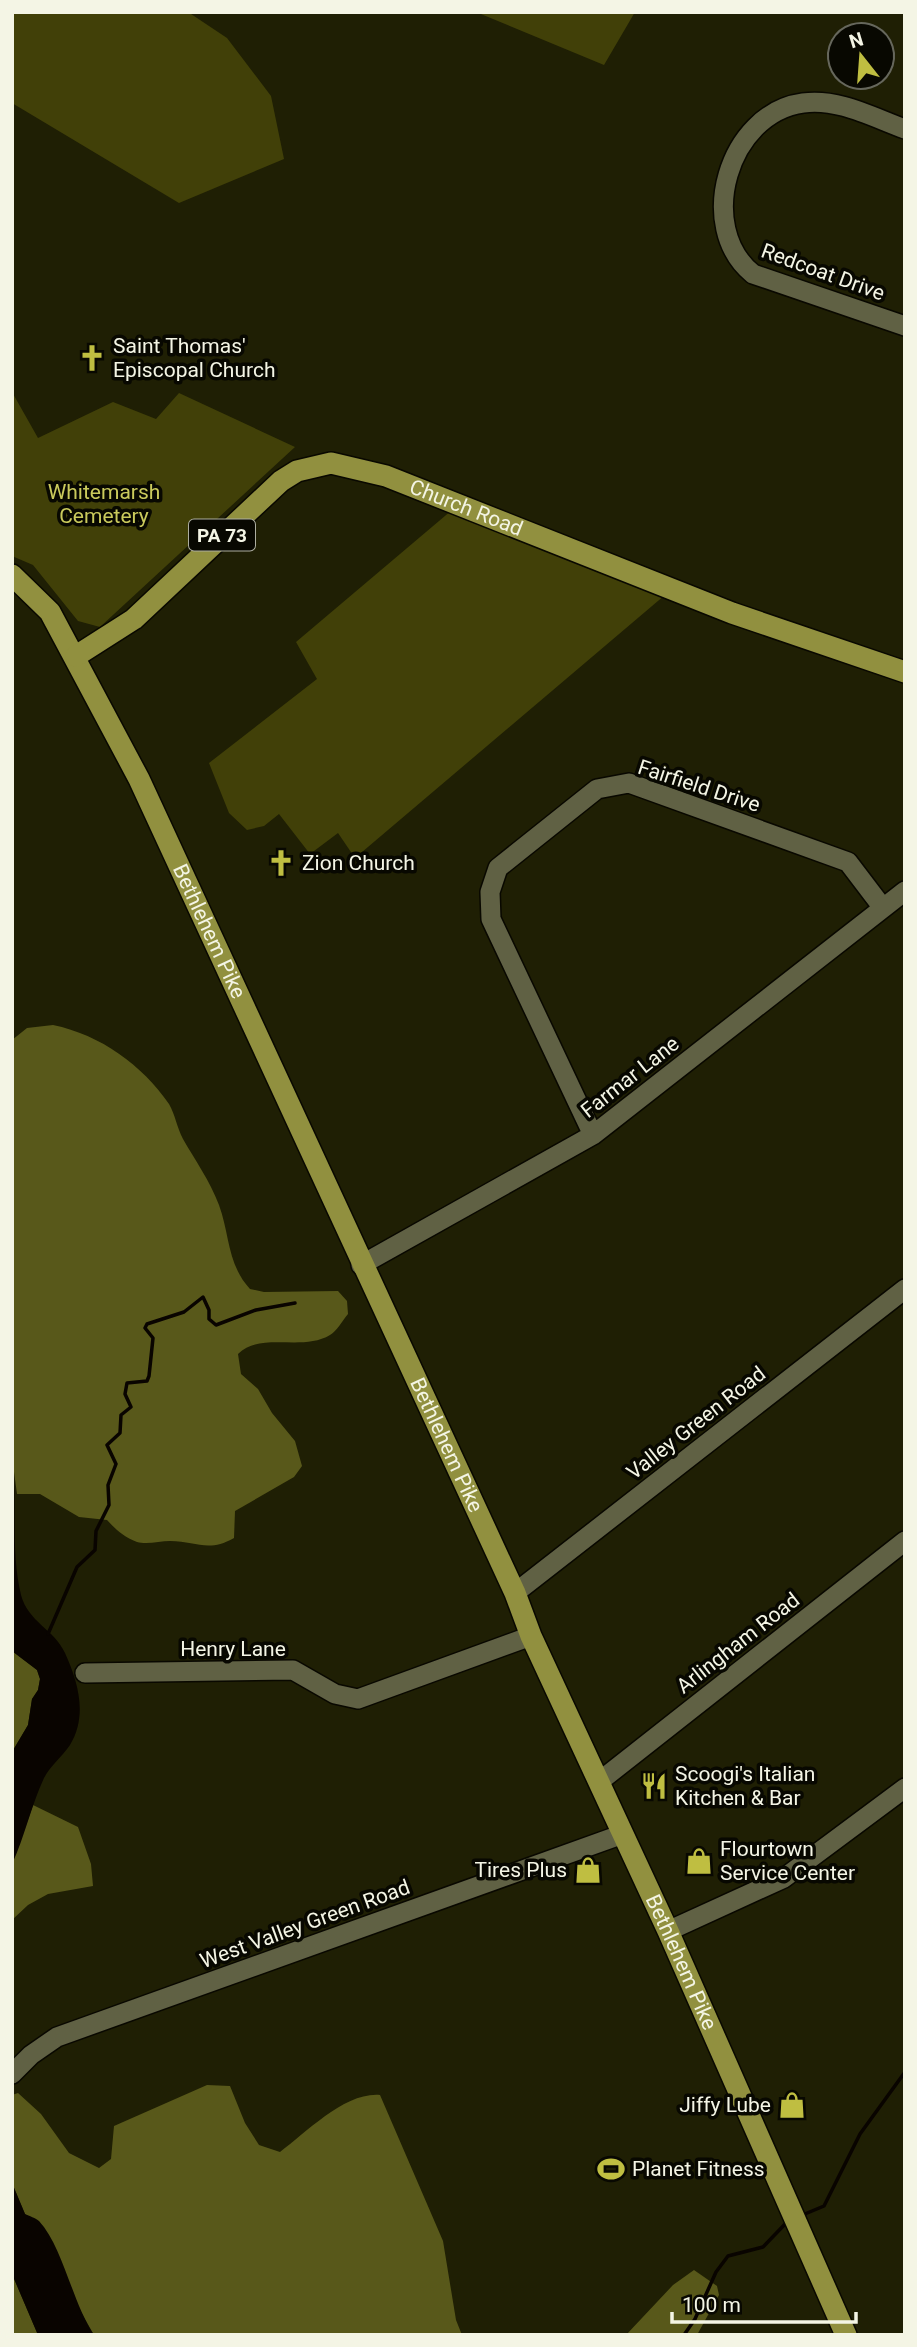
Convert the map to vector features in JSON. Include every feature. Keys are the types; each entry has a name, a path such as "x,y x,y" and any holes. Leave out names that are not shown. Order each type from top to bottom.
{"main road":[{"name":"Church Road","path":"76,656 134,619 281,481 314,465 331,463 386,476 732,612 905,672"},
{"name":"Bethlehem Pike","path":"12,575 50,612 76,656 144,791 361,1265 515,1592 531,1636 668,1931 846,2335"}],"street":[{"name":"Redcoat Drive","path":"905,128 831,102 801,103 779,110 752,130 731,162 723,193 728,240 740,264 753,274 905,326"},
{"name":"Fairfield Drive","path":"593,1135 491,919 490,892 498,868 597,789 629,783 848,862 883,908"},
{"name":"Farmar Lane","path":"361,1265 593,1135 905,891"},
{"name":"Valley Green Road","path":"515,1592 905,1289"},
{"name":"Arlingham Road","path":"600,1781 905,1541"},
{"name":"Henry Lane","path":"85,1673 293,1670 335,1694 358,1699 531,1636"},
{"path":"668,1931 784,1878 905,1788"},
{"name":"West Valley Green Road","path":"12,2074 31,2054 57,2036 623,1834"}],"green space":[{"path":"12,12 188,12 227,38 271,96 284,159 179,203 12,103"},
{"path":"476,12 635,12 604,65"},
{"name":"Whitemarsh Cemetery","path":"12,392 38,438 113,402 156,419 179,393 295,447 100,627 78,621 33,565 12,556"},
{"path":"452,510 665,595 355,858 338,833 310,854 279,814 264,826 247,830 229,813 209,763 317,679 296,642"}],"shaded area":[{"path":"53,1025 88,1036 119,1054 146,1077 169,1104 183,1139 215,1196 237,1270 250,1289 264,1292 338,1291 347,1301 348,1314 330,1335 307,1342 258,1344 247,1347 238,1354 241,1374 258,1389 272,1413 295,1441 302,1466 294,1477 235,1511 234,1538 217,1545 179,1541 137,1542 120,1533 107,1520 79,1517 40,1494 17,1494 12,1457 12,1040 27,1028"},
{"path":"12,1457 16,1560 21,1595 29,1612 65,1653 74,1675 80,1710 79,1722 70,1745 44,1778 12,1864 12,1752 28,1725 32,1699 38,1690 40,1679 37,1670 12,1651"},
{"path":"12,1651 37,1670 40,1679 38,1690 32,1699 28,1725 12,1752"},
{"path":"33,1805 78,1827 91,1864 93,1886 48,1894 28,1905 12,1920 12,1864"},
{"path":"207,2085 230,2086 245,2123 259,2145 280,2152 340,2106 367,2096 380,2095 443,2241 456,2320 462,2335 94,2335 73,2298 56,2253 25,2214 12,2183 12,2095 18,2093 41,2114 69,2153 99,2168 111,2159 114,2126"},
{"path":"12,2183 25,2214 39,2221 55,2245 86,2322 94,2335 38,2335 12,2274"},
{"path":"694,2270 717,2286 719,2295 697,2335 626,2335 673,2285"},
{"path":"12,2274 38,2335 12,2335"}],"waterway":[{"path":"48,1634 77,1567 95,1550 96,1531 109,1505 108,1485 116,1464 107,1445 120,1433 121,1415 131,1407 125,1394 127,1383 147,1381 149,1376 153,1338 145,1328 147,1324 184,1312 203,1297 209,1310 209,1319 216,1325 256,1310 295,1303"},
{"path":"800,2216 824,2206 860,2134 905,2072"},
{"path":"684,2335 695,2319 716,2272 728,2256 763,2247 787,2222"}],"place":[{"name":"Saint Thomas' Episcopal Church","path":"92,358"},
{"name":"Zion Church","path":"281,863"},
{"name":"Scoogi's Italian Kitchen & Bar","path":"654,1786"},
{"name":"Flourtown Service Center","path":"699,1861"},
{"name":"Tires Plus","path":"588,1870"},
{"name":"Jiffy Lube","path":"792,2105"},
{"name":"Planet Fitness","path":"611,2169"}]}
